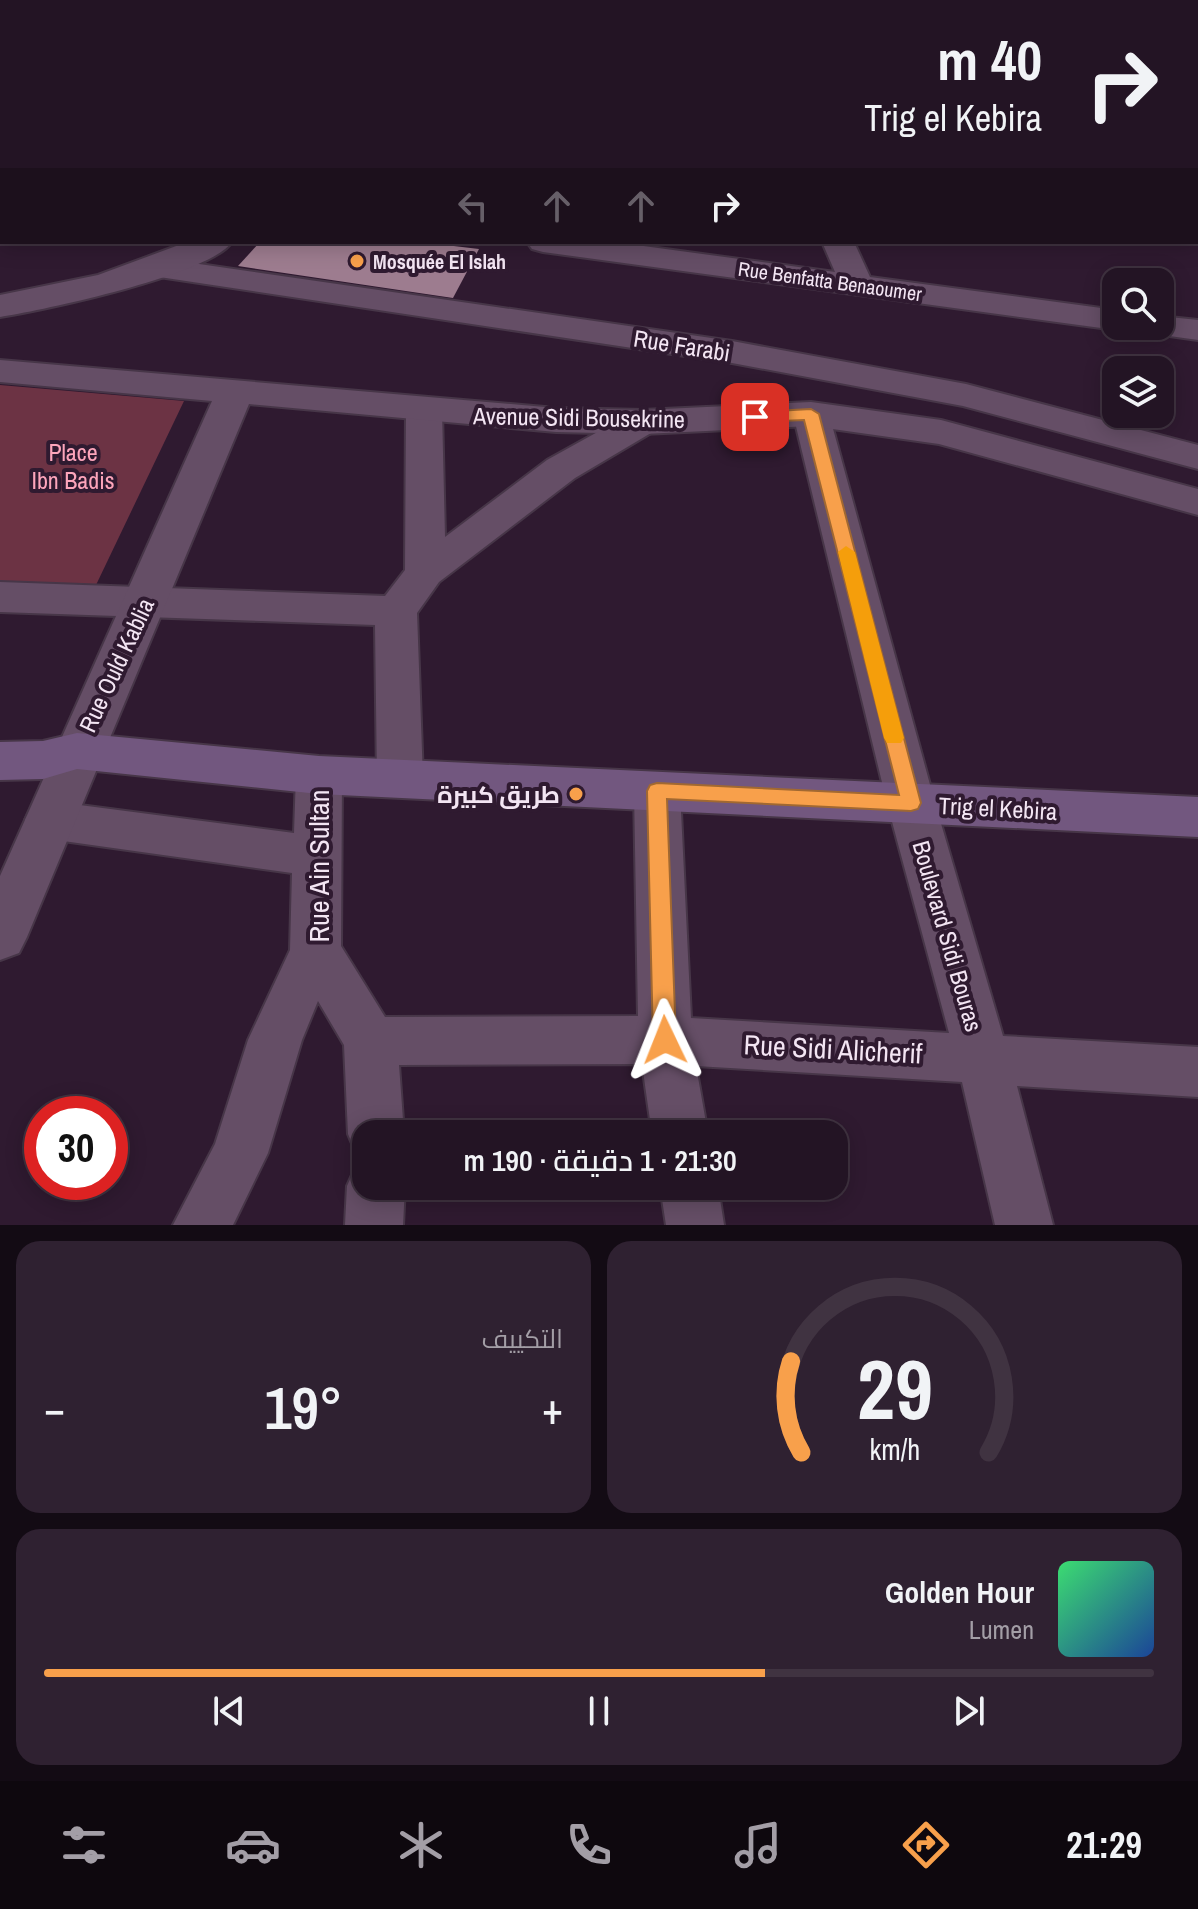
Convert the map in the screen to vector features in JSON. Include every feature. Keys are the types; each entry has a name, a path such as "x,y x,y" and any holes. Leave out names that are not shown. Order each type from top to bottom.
{"main road":[{"name":"Trig el Kebira","path":"0,731 43,752 319,775 1198,817"}],"street":[{"path":"0,306 96,289 158,268 211,244"},
{"name":"Rue Benfatta Benaoumer","path":"557,244 1102,318"},
{"path":"839,244 858,286"},
{"name":"Rue Farabi","path":"158,268 732,352 966,395 1198,457"},
{"path":"1174,327 1198,330"},
{"name":"Avenue Sidi Bousekrine","path":"0,371 424,411 556,420 643,422 811,414 941,432 1198,502"},
{"name":"Rue Ould Kablia","path":"0,857 43,752 131,602 221,393"},
{"path":"424,411 425,572"},
{"name":"Boulevard Sidi Bouras","path":"811,414 911,803 983,1058 1024,1225"},
{"path":"556,420 561,469"},
{"path":"400,779 396,611 425,572 561,469 643,422"},
{"path":"0,597 396,611"},
{"name":"Rue Ould Kablia","path":"0,937 49,820 43,752"},
{"name":"Rue Ain Sultan","path":"319,775 315,950 371,1041 375,1120"},
{"path":"657,791 665,1040 678,1120"},
{"path":"49,820 315,856"},
{"path":"202,1225 240,1153 275,1040 315,950"},
{"name":"Rue Sidi Alicherif","path":"371,1041 665,1040 1198,1072"},
{"path":"374,1225 375,1200"},
{"path":"691,1200 695,1225"}],"green space":[{"name":"Place Ibn Badis","path":"0,385 184,401 96,585 0,581"}],"building":[{"name":"Mosquée El Islah","path":"258,244 437,244 479,249 453,298 238,266"}],"slow traffic":[{"path":"846,552 894,738"}],"place":[{"name":"Mosquée El Islah","path":"357,261"},
{"name":"طريق كبيرة","path":"576,794"}],"route":[{"path":"665,1040 657,791 911,803 811,414 755,417"}]}
